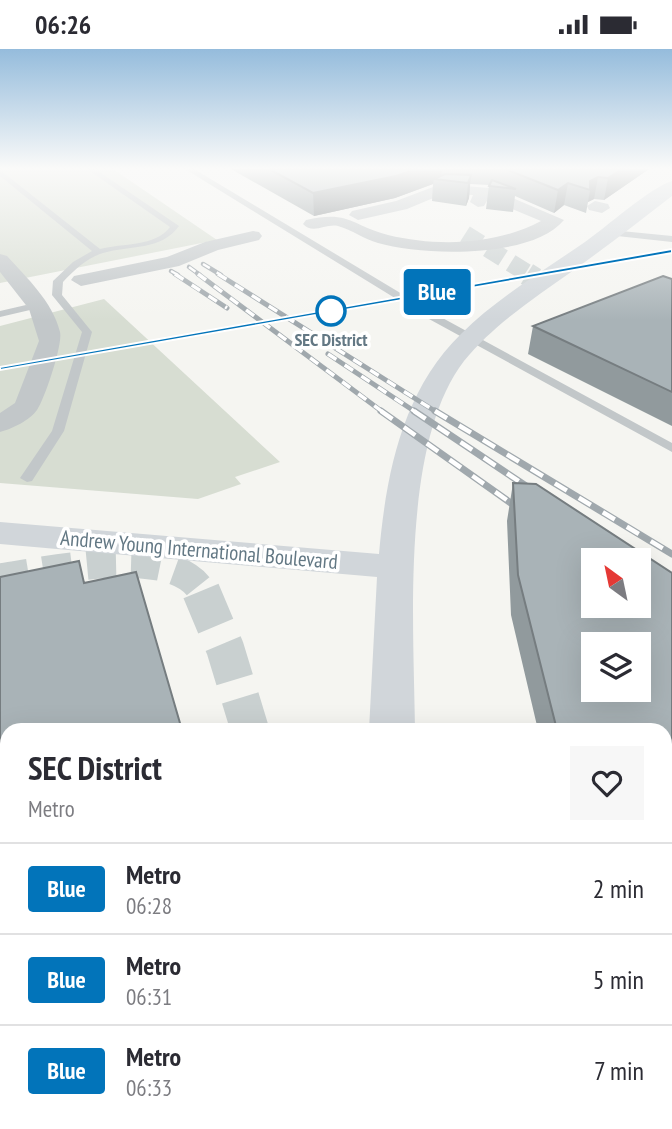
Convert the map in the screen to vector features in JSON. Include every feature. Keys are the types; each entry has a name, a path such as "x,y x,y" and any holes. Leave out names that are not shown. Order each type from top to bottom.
{"street":[{"path":"409,219 422,245"},
{"path":"312,224 334,220 383,239 422,245 499,243 537,232 554,219"},
{"path":"392,723 400,523 418,425 444,369 473,338 530,290 600,219"},
{"path":"81,280 172,262 220,243 253,236"},
{"path":"0,424 26,407 50,341 46,318 5,275"},
{"name":"Andrew Young International Boulevard","path":"0,533 397,566"}],"lane":[{"path":"59,219 99,252"},
{"path":"27,478 58,431 87,332 57,295 58,281 78,262 99,252 159,240 172,233 175,226 165,219"},
{"path":"272,219 433,317 672,448"},
{"path":"613,219 672,239"},
{"path":"0,314 26,308"}],"shaded area":[{"path":"0,219 187,219 217,240 0,283"},
{"path":"104,299 280,462 235,477 241,484 198,499 0,483 0,326"}],"building":[{"path":"663,276 672,279 672,392 533,326"},
{"path":"513,483 536,484 634,548 581,548 581,618 651,618 651,559 672,573 672,723 555,723 518,575"},
{"path":"79,561 84,583 136,572 180,723 0,723 0,577"}],"tunnel":[{"path":"465,234 530,275"},
{"path":"527,274 535,279"},
{"path":"0,578 78,566 139,564 166,568 188,577 202,592"},
{"path":"201,591 225,648 248,723"}],"railway":[{"path":"203,264 221,275"},
{"path":"189,267 200,275"},
{"path":"171,271 178,275"},
{"path":"175,274 227,308"},
{"path":"198,274 384,413"},
{"path":"218,274 438,413"},
{"path":"328,354 416,412"},
{"path":"381,411 525,513"},
{"path":"435,411 672,554"},
{"path":"416,412 538,494"}],"metro line":[{"name":"Blue","path":"0,367 672,251"}],"place":[{"name":"SEC District","path":"331,311"}]}
